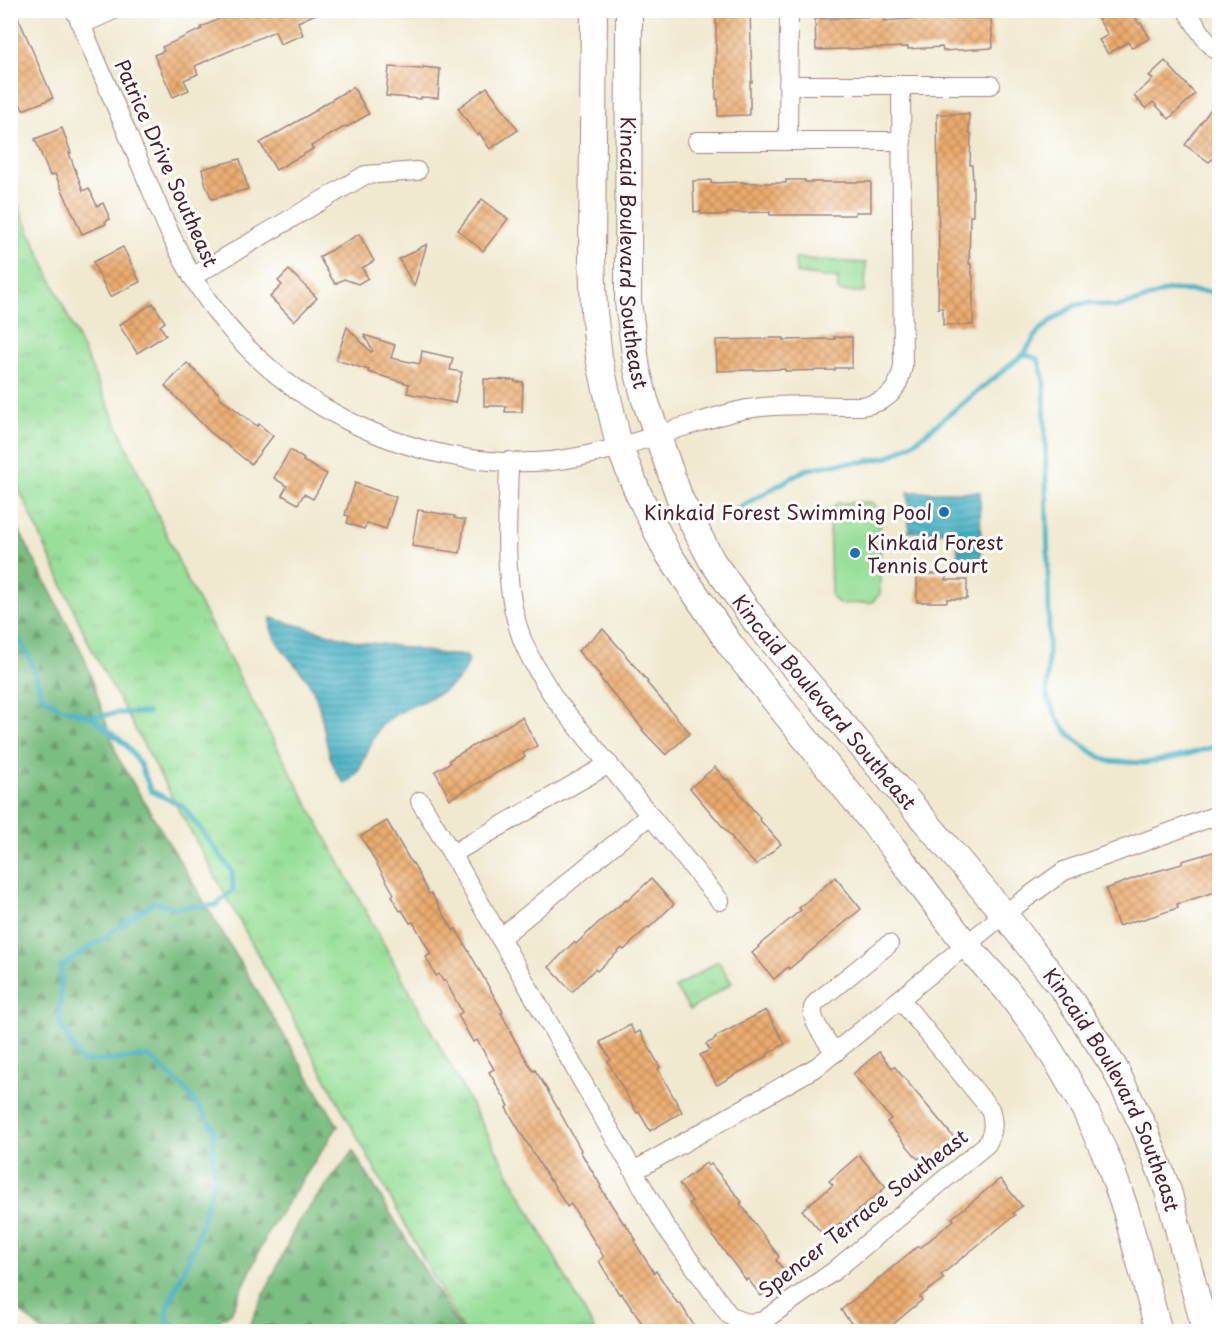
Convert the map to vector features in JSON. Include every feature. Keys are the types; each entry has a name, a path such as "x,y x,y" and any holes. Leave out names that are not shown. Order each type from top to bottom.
{"street":[{"path":"78,18 114,10"},
{"name":"Kincaid Boulevard Southeast","path":"594,10 592,257 594,311 599,358 619,446 638,493 667,552 731,646 890,844 967,946 1006,990 1037,1031 1064,1073 1085,1110 1108,1160 1126,1211 1159,1332"},
{"name":"Kincaid Boulevard Southeast","path":"628,10 628,302 637,369 645,400 680,499 712,561 763,631 1004,914 1065,992 1114,1067 1145,1130 1168,1191 1206,1332"},
{"path":"788,141 789,10"},
{"path":"1186,10 1206,40 1220,54"},
{"name":"Patrice Drive Southeast","path":"78,18 169,231 192,277 223,321 252,353 279,377 322,407 369,431 420,449 472,459 509,461 577,457 603,452 747,409 861,406 873,405 885,399 901,379 903,366 902,85"},
{"path":"788,85 991,85"},
{"path":"697,141 902,141"},
{"path":"192,277 365,175 417,171"},
{"path":"509,461 508,572 513,606 522,638 537,672 555,699 720,901"},
{"path":"452,854 609,764"},
{"name":"Spencer Terrace Southeast","path":"420,801 665,1226 729,1315 739,1322 751,1324 763,1321 843,1263 987,1144 993,1133 994,1120 990,1109 900,999"},
{"path":"634,1172 818,1066 1004,914 1064,871 1220,814"},
{"path":"500,938 650,815"},
{"path":"835,1053 817,1025 813,1007 889,944"}],"green space":[{"path":"11,190 187,580 595,1331 463,1331 92,650 11,471"},
{"path":"795,258 866,263 865,291 841,292 838,290 838,279 796,273"},
{"name":"Kinkaid Forest Tennis Court","path":"871,502 880,510 880,594 871,603 839,604 831,595 829,512 837,503"},
{"path":"11,515 84,656 118,758 338,1126 269,1230 231,1313 209,1328 193,1331 42,1331 11,1303"},
{"path":"718,961 732,983 690,1010 675,988"},
{"path":"353,1151 461,1331 243,1331 251,1322 298,1222"}],"water":[{"name":"Kinkaid Forest Swimming Pool","path":"908,492 980,492 981,557 958,558 957,532 909,532"},
{"path":"271,618 359,642 449,655 466,655 469,661 463,674 454,684 404,710 381,726 376,732 361,767 351,780 344,783 331,759 314,693 308,681 278,643 273,634"}],"building":[{"path":"10,10 15,10 53,98 23,110 17,97 10,100"},
{"path":"245,10 324,10 298,22 303,35 280,44 275,31 195,66 198,74 184,80 189,90 173,97 154,55 164,51 162,47 202,29 201,27"},
{"path":"720,10 750,10 752,82 750,82 749,115 718,116 716,14 720,14"},
{"path":"1105,10 1131,10 1150,38 1132,48 1128,42 1108,54 1099,40 1108,35 1096,15"},
{"path":"976,15 976,18 991,18 993,48 943,51 942,47 816,50 815,19 884,16 884,21"},
{"path":"1165,61 1195,94 1169,119 1153,102 1146,109 1134,96 1153,79 1149,76"},
{"path":"389,67 440,69 438,98 386,96"},
{"path":"353,87 369,114 311,146 313,149 276,170 260,143"},
{"path":"487,87 518,130 490,149 458,108"},
{"path":"1220,96 1220,165 1212,159 1209,162 1185,145"},
{"path":"937,114 969,114 973,216 970,216 969,264 971,264 973,275 973,325 943,325 943,308 938,308"},
{"path":"62,128 83,191 89,188 97,206 103,203 110,219 105,222 106,224 82,234 55,174 50,176 35,139"},
{"path":"240,159 248,189 212,199 202,169"},
{"path":"711,180 711,183 786,183 786,180 871,182 871,212 855,212 855,215 770,215 770,212 711,215 701,214 701,211 694,212 693,181"},
{"path":"482,199 508,219 483,251 458,230"},
{"path":"359,234 374,261 362,268 368,278 358,284 344,279 335,284 319,257"},
{"path":"427,244 414,286 399,259"},
{"path":"123,247 140,282 110,297 93,262"},
{"path":"289,270 317,298 294,321 270,297 282,285 278,281"},
{"path":"153,303 165,322 160,326 166,335 137,353 119,325"},
{"path":"347,327 371,352 373,351 364,335 395,345 391,358 420,364 422,351 453,358 450,370 462,372 455,403 407,393 409,384 336,360"},
{"path":"834,337 852,337 852,368 717,371 716,340 835,339"},
{"path":"187,363 220,395 219,397 273,436 251,464 210,432 165,386"},
{"path":"484,379 523,382 522,412 505,412 506,406 484,406"},
{"path":"290,450 304,459 303,461 327,474 313,499 304,494 298,504 282,495 287,486 274,478"},
{"path":"355,483 396,497 386,529 367,523 364,529 347,523 349,516 345,515"},
{"path":"418,510 455,516 454,518 465,520 460,553 412,546"},
{"path":"917,574 946,574 946,580 967,580 967,599 917,602"},
{"path":"603,629 690,733 666,755 642,730 599,677 601,676 578,651"},
{"path":"522,717 537,746 523,753 525,757 450,799 435,771 450,763 449,760"},
{"path":"715,767 726,780 728,779 781,844 756,865 733,841 690,788"},
{"path":"387,821 429,894 431,893 453,930 456,929 503,1012 501,1013 510,1032 533,1071 535,1070 545,1086 600,1187 636,1240 634,1241 654,1273 656,1271 678,1304 680,1303 698,1332 648,1332 621,1293 619,1294 599,1261 604,1257 571,1204 567,1207 550,1181 506,1108 509,1106 489,1072 494,1069 477,1040 473,1042 458,1015 462,1012 445,980 443,981 439,974 436,976 426,957 431,954 413,922 410,923 402,910 400,911 392,896 394,894 361,836"},
{"path":"1220,850 1220,889 1177,904 1178,908 1118,926 1106,889 1182,864 1182,861"},
{"path":"835,877 861,909 774,979 752,953"},
{"path":"651,879 674,904 624,950 622,948 597,971 595,969 572,992 549,967 574,942 576,944"},
{"path":"766,1010 785,1044 717,1085 700,1055 710,1050 706,1044"},
{"path":"630,1025 635,1034 640,1031 682,1112 650,1131 608,1062 611,1060 600,1042"},
{"path":"879,1052 892,1068 894,1066 956,1140 930,1163 923,1155 918,1159 887,1122 891,1119 853,1074"},
{"path":"859,1155 886,1187 841,1225 840,1223 824,1236 802,1210 833,1185 829,1181"},
{"path":"706,1163 708,1166 711,1164 742,1202 740,1203 779,1257 776,1260 788,1275 761,1296 712,1235 689,1203 692,1201 679,1184"},
{"path":"1000,1179 1022,1206 1013,1213 1015,1215 941,1275 944,1278 920,1297 922,1300 884,1332 858,1332 841,1310 918,1246 920,1248 954,1220 952,1218"}],"waterway":[{"path":"732,512 805,470 889,457 916,441 1024,354 1038,332 1076,305 1089,303 1115,307 1169,290 1220,292"},
{"path":"1024,354 1038,359 1044,380 1049,615 1047,696 1058,720 1070,735 1090,751 1108,761 1145,763 1178,757 1220,744"},
{"path":"10,621 32,663 41,695 59,707 92,717 126,745 140,764 151,791 183,806 232,871 233,890 216,905 179,907 153,903 61,967 60,1024 81,1061 148,1056 186,1090 214,1128 213,1185 195,1245 167,1308 168,1332"},
{"path":"92,717 118,713 148,713"}],"place":[{"name":"Kinkaid Forest Swimming Pool","path":"944,512"},
{"name":"Kinkaid Forest Tennis Court","path":"855,553"}]}
